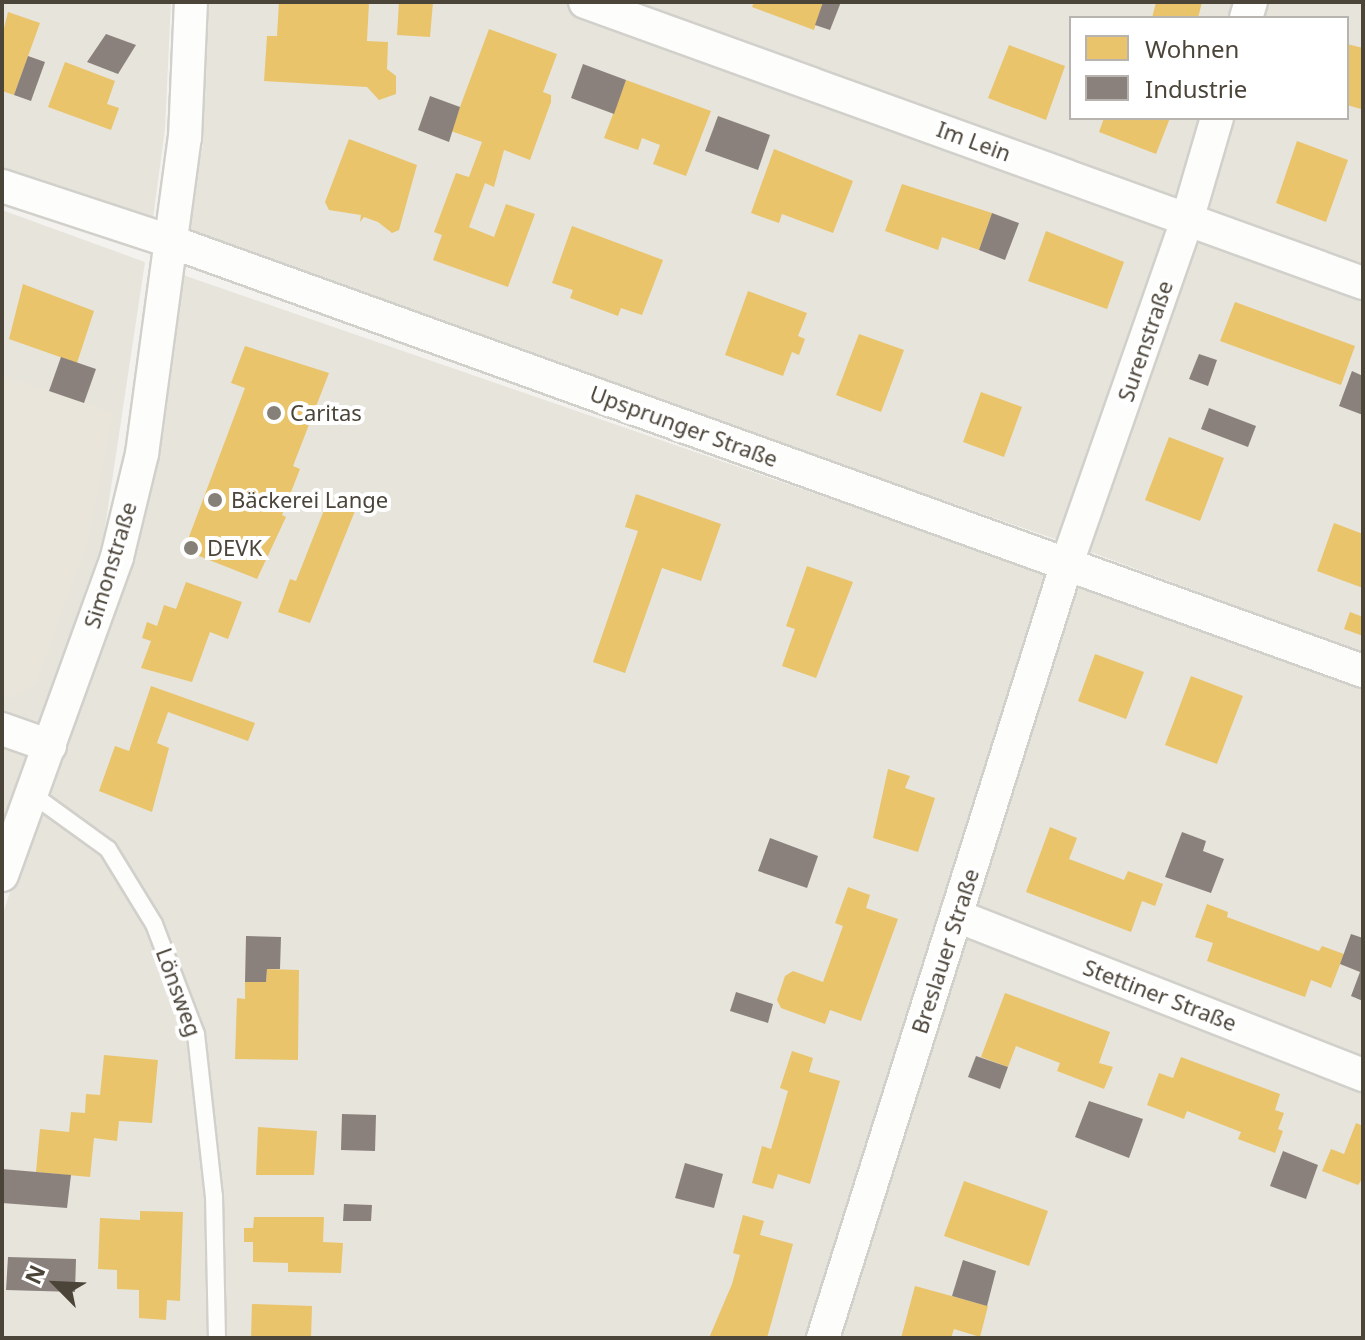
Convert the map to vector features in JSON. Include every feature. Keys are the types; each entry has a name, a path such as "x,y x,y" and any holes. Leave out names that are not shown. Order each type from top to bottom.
{"street":[{"name":"Simonstraße","path":"2,875 120,543 142,454 185,138 191,2"},
{"name":"Im Lein","path":"585,2 661,15 1363,283"},
{"name":"Surenstraße","path":"1067,563 1188,217 1216,120"},
{"name":"Upsprunger Straße","path":"2,186 172,242 1363,671"},
{"name":"Breslauer Straße","path":"823,1338 1067,563"},
{"path":"2,729 50,746"},
{"name":"Stettiner Straße","path":"957,916 1363,1075"}],"lane":[{"name":"Lönsweg","path":"32,794 108,849 154,924 196,1034 214,1196 217,1338"}],"shaded area":[{"path":"2,2 171,2 165,129 152,226 2,171"},
{"path":"207,2 1363,2 1363,653 1058,540 186,238 203,144"},
{"path":"2,210 145,262 103,541 2,826"},
{"path":"183,275 1048,574 1363,690 1363,1338 2,1338 2,916 48,778 134,559"},
{"path":"2,375 113,413 88,540 35,685 9,699 2,696"}],"building: Wohnen":[{"path":"279,2 369,2 367,41 388,42 387,69 396,76 396,94 379,100 367,87 264,81 267,36 277,36"},
{"path":"399,2 433,2 430,37 397,35"},
{"path":"754,2 823,2 814,30 752,7"},
{"path":"1156,2 1202,2 1198,16 1152,16"},
{"path":"8,12 40,23 14,95 2,91 2,36"},
{"path":"489,29 557,54 543,92 551,95 551,102 530,160 504,150 494,187 485,183 469,227 494,237 506,204 535,214 508,287 433,260 442,235 434,232 456,173 469,177 482,142 451,131"},
{"path":"1349,44 1363,48 1361,109 1349,106"},
{"path":"1009,45 1065,66 1046,120 988,98"},
{"path":"65,62 115,81 107,104 119,108 111,130 48,107"},
{"path":"626,80 711,111 686,176 653,164 660,145 642,138 638,150 604,138"},
{"path":"1103,120 1169,120 1156,154 1099,132"},
{"path":"349,139 417,165 399,230 392,233 378,222 364,217 360,222 361,215 329,210 325,202"},
{"path":"1297,141 1348,160 1326,222 1276,203"},
{"path":"774,149 853,181 833,233 782,214 779,223 751,213"},
{"path":"902,184 992,213 979,250 942,237 938,250 885,231"},
{"path":"572,226 663,260 642,315 621,308 618,316 570,298 573,290 552,283"},
{"path":"1046,231 1124,262 1107,309 1028,281"},
{"path":"23,284 94,311 77,363 9,339"},
{"path":"748,291 807,313 798,336 805,339 799,355 792,352 783,376 725,355"},
{"path":"1235,302 1355,346 1341,385 1220,341"},
{"path":"859,334 904,350 881,412 836,395"},
{"path":"245,346 329,373 293,466 300,469 282,515 286,517 257,579 184,550 245,388 231,383"},
{"path":"981,392 1022,407 1004,457 963,442"},
{"path":"1169,437 1224,458 1200,521 1145,500"},
{"path":"636,494 721,524 701,581 662,568 625,673 593,662 638,531 625,527"},
{"path":"328,500 355,511 310,623 278,612 290,579 296,581"},
{"path":"1334,523 1363,534 1363,588 1317,571"},
{"path":"807,566 853,582 816,678 782,666 795,629 786,626"},
{"path":"186,582 242,602 228,639 210,632 192,682 141,668 151,641 142,638 147,622 157,626 164,605 176,609"},
{"path":"1350,612 1363,617 1363,636 1344,629"},
{"path":"1095,654 1144,672 1126,719 1078,701"},
{"path":"1191,676 1243,696 1217,764 1165,745"},
{"path":"151,686 255,723 248,741 168,712 157,743 169,748 152,812 99,791 115,746 129,751"},
{"path":"888,769 910,776 905,788 935,798 918,852 873,838"},
{"path":"1050,827 1077,838 1069,859 1124,880 1128,871 1163,884 1155,906 1142,901 1131,932 1026,892"},
{"path":"848,887 870,895 866,908 898,919 861,1021 830,1010 825,1024 781,1008 777,1000 785,976 793,971 823,982 843,926 835,923"},
{"path":"1207,904 1228,912 1227,917 1319,951 1322,946 1344,954 1331,988 1311,980 1305,997 1207,961 1213,943 1195,937"},
{"path":"267,969 299,970 298,1060 235,1059 237,998 245,999 245,982 266,982"},
{"path":"1005,993 1110,1032 1099,1063 1113,1067 1104,1089 1057,1071 1060,1063 1016,1046 1008,1067 981,1057"},
{"path":"792,1051 813,1058 809,1072 840,1081 810,1184 778,1174 773,1189 752,1183 762,1146 771,1149 788,1091 780,1088"},
{"path":"104,1055 158,1060 152,1123 119,1121 117,1141 94,1138 90,1177 36,1172 40,1129 69,1132 71,1112 85,1113 86,1094 100,1095"},
{"path":"1181,1057 1280,1094 1275,1110 1284,1113 1278,1129 1283,1131 1275,1153 1238,1139 1241,1132 1187,1111 1184,1119 1147,1105 1159,1073 1173,1078"},
{"path":"1356,1123 1363,1126 1363,1178 1358,1185 1322,1171 1331,1149 1344,1154"},
{"path":"258,1127 317,1131 314,1175 256,1175"},
{"path":"964,1181 1048,1211 1029,1266 944,1236"},
{"path":"140,1211 183,1212 180,1301 167,1300 166,1320 139,1318 139,1290 117,1289 117,1270 98,1269 100,1218 140,1220"},
{"path":"743,1215 764,1221 760,1235 793,1244 779,1295 767,1338 709,1338 732,1284 740,1255 733,1253"},
{"path":"254,1217 324,1217 323,1242 343,1243 341,1273 288,1272 288,1263 253,1262 253,1242 244,1242 244,1228 253,1228"},
{"path":"915,1286 988,1306 980,1337 954,1329 951,1338 901,1338"},
{"path":"252,1304 312,1306 311,1338 251,1338"}],"building: Industrie":[{"path":"823,2 841,2 830,30 815,25"},
{"path":"106,34 136,45 118,74 87,62"},
{"path":"28,56 45,62 31,101 14,95"},
{"path":"583,64 626,80 614,114 571,98"},
{"path":"430,96 460,107 449,142 418,130"},
{"path":"718,116 770,135 758,170 705,151"},
{"path":"992,213 1019,223 1005,260 979,250"},
{"path":"1199,354 1217,360 1208,386 1189,379"},
{"path":"61,357 96,369 84,403 49,391"},
{"path":"1352,371 1363,376 1363,415 1339,406"},
{"path":"1209,408 1256,426 1248,447 1201,429"},
{"path":"1182,832 1206,841 1203,851 1224,859 1211,893 1165,877"},
{"path":"770,838 818,856 807,888 758,871"},
{"path":"1351,934 1363,938 1363,1001 1351,996 1360,972 1340,964"},
{"path":"246,936 281,937 280,969 267,969 266,982 245,982"},
{"path":"736,992 773,1004 768,1023 730,1011"},
{"path":"976,1056 1008,1067 1000,1089 968,1077"},
{"path":"1089,1101 1143,1119 1129,1158 1075,1137"},
{"path":"342,1114 376,1115 375,1151 341,1150"},
{"path":"1283,1151 1318,1165 1306,1199 1270,1186"},
{"path":"685,1163 723,1174 714,1208 675,1198"},
{"path":"2,1169 71,1175 67,1208 2,1203"},
{"path":"344,1204 372,1205 371,1221 343,1221"},
{"path":"8,1257 76,1259 75,1292 6,1290"},
{"path":"963,1260 996,1271 987,1306 952,1296"}],"place":[{"name":"Caritas","path":"274,413"},
{"name":"Bäckerei Lange","path":"215,500"},
{"name":"DEVK","path":"191,548"}]}
